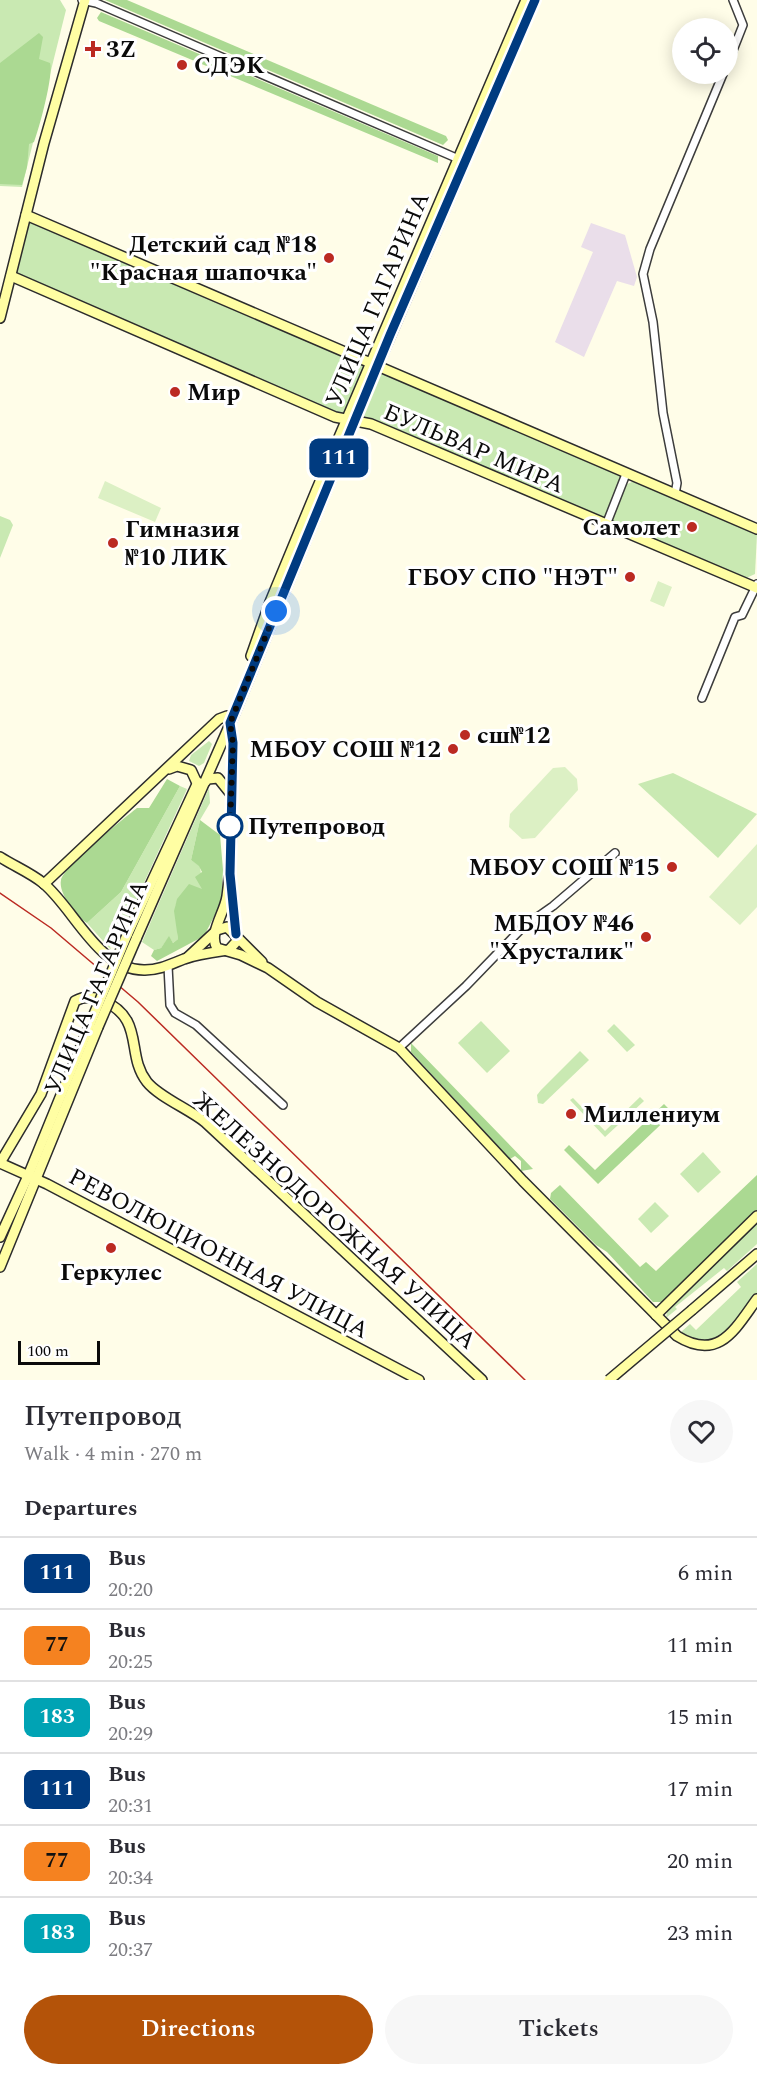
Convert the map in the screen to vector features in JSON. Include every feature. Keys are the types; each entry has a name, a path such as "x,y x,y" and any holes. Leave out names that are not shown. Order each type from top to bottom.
{"main road":[{"path":"0,318 84,0"},
{"name":"УЛИЦА ГАГАРИНА","path":"462,161 526,0"},
{"name":"УЛИЦА ГАГАРИНА","path":"0,1267 33,1178 131,937 229,719 270,602 462,161 535,0"},
{"name":"БУЛЬВАР МИРА","path":"26,214 757,529"},
{"name":"БУЛЬВАР МИРА","path":"11,276 350,421 371,424 606,525 757,586"},
{"path":"44,884 219,719 229,719"},
{"name":"УЛИЦА ГАГАРИНА","path":"229,719 233,743 230,794 230,874 236,934"},
{"path":"167,770 177,766 185,767 195,775 200,784 208,779 218,778 230,794"},
{"path":"0,858 44,884 106,954 130,968 142,970 168,966 186,958 223,951 234,947 236,934"},
{"name":"УЛИЦА ГАГАРИНА","path":"217,930 227,899 230,874"},
{"path":"186,958 217,930 227,927 268,968"},
{"path":"217,930 213,943 223,951 241,955 268,968 317,1002 399,1048 523,1181 685,1342 711,1346 726,1339 737,1328 757,1299"},
{"name":"ЖЕЛЕЗНОДОРОЖНАЯ УЛИЦА","path":"0,1163 41,1094 75,1000 87,997 103,1001 117,1009 130,1025 141,1074 150,1085 189,1109 205,1122 482,1380"},
{"name":"РЕВОЛЮЦИОННАЯ УЛИЦА","path":"0,1163 33,1178 419,1380"},
{"name":"УЛИЦА ГАГАРИНА","path":"0,1237 33,1178"},
{"path":"656,1315 757,1216"},
{"path":"609,1380 757,1254"}],"street":[{"path":"84,0 96,3 462,161"},
{"path":"733,0 743,25 738,38"},
{"path":"675,494 677,483 663,413 653,322 643,274 650,249 719,84"},
{"path":"606,525 626,474"},
{"path":"702,698 735,617 742,615 757,586"},
{"path":"399,1048 466,986 523,927 553,906 615,852"},
{"path":"168,966 170,1005 176,1013 196,1024 283,1105"}],"shaded area":[{"path":"591,223 625,235 637,277 634,286 617,281 584,357 555,342 593,252 581,247"}],"green space":[{"path":"0,0 60,0 66,10 22,187 0,186"},
{"path":"105,0 127,0 446,136 448,140 443,145"},
{"path":"101,12 438,156 438,163 99,21 97,18"},
{"path":"39,33 43,37 39,59 50,63 51,69 42,114 34,142 29,144 27,167 22,185 0,184 0,63"},
{"path":"26,215 626,474 606,525 371,424 350,421 11,276"},
{"path":"105,481 161,508 155,522 98,498"},
{"path":"634,481 757,534 755,574 744,579 611,521 625,485"},
{"path":"0,516 10,520 13,525 0,558"},
{"path":"658,581 672,587 664,607 650,601"},
{"path":"209,741 212,744 204,763 199,766 189,761 191,755"},
{"path":"565,767 577,779 578,790 535,838 522,839 509,827 510,814 553,768"},
{"path":"673,773 757,814 718,858 638,784"},
{"path":"167,779 180,786 121,892 87,923 73,910 65,897 61,880 72,864 137,808 149,808"},
{"path":"180,786 187,789 121,933 112,932 109,942 111,950 87,923 121,892"},
{"path":"209,788 210,803 200,820 191,860 200,866 203,890 183,896 178,900 176,912 178,939 173,943 169,937 161,948 154,950 142,942"},
{"path":"200,820 220,835 223,870 221,903 204,936 157,961 151,956 154,950 161,948 169,936 173,943 178,939 174,911 177,899 189,884 202,889 195,877 202,872 199,866 191,860"},
{"path":"757,844 757,907 740,925 709,897"},
{"path":"481,1021 510,1051 487,1073 458,1043"},
{"path":"614,1024 635,1045 627,1052 607,1031"},
{"path":"411,1043 533,1169 521,1171 521,1161 515,1156 510,1159 411,1052"},
{"path":"580,1051 589,1060 543,1104 538,1103 537,1095 541,1090"},
{"path":"640,1097 644,1101 605,1137 570,1100 573,1098 605,1131"},
{"path":"664,1104 673,1113 598,1184 564,1150 569,1145 595,1170"},
{"path":"703,1152 721,1172 698,1193 680,1174"},
{"path":"757,1175 757,1213 663,1302 653,1302 607,1252 596,1245 550,1199 551,1193 560,1185 640,1267 646,1262 656,1271"},
{"path":"655,1202 669,1216 651,1233 638,1219"},
{"path":"757,1222 757,1244 727,1271 724,1268 675,1307 677,1309 666,1318 667,1312"},
{"path":"757,1264 757,1293 731,1328 724,1334 708,1340 690,1338 681,1332 690,1324 696,1330 741,1287 737,1282"}],"railway":[{"path":"0,893 51,928 138,1002 525,1380"}],"bus line":[{"name":"111","path":"236,934 230,874 233,743 230,723 390,335 535,0"}],"place":[{"name":"3Z","path":"93,49"},
{"name":"СДЭК","path":"182,65"},
{"name":"Детский сад №18 \"Красная шапочка\"","path":"329,258"},
{"name":"Мир","path":"175,392"},
{"name":"Самолет","path":"692,527"},
{"name":"Гимназия №10 ЛИК","path":"113,543"},
{"name":"ГБОУ СПО \"НЭТ\"","path":"630,577"},
{"name":"сш№12","path":"465,735"},
{"name":"МБОУ СОШ №12","path":"453,749"},
{"name":"Путепровод","path":"230,826"},
{"name":"МБОУ СОШ №15","path":"672,867"},
{"name":"МБДОУ №46 \"Хрусталик\"","path":"646,937"},
{"name":"Миллениум","path":"571,1114"},
{"name":"Геркулес","path":"111,1248"}],"route":[{"path":"230,826 233,743 230,723 276,611"}]}
